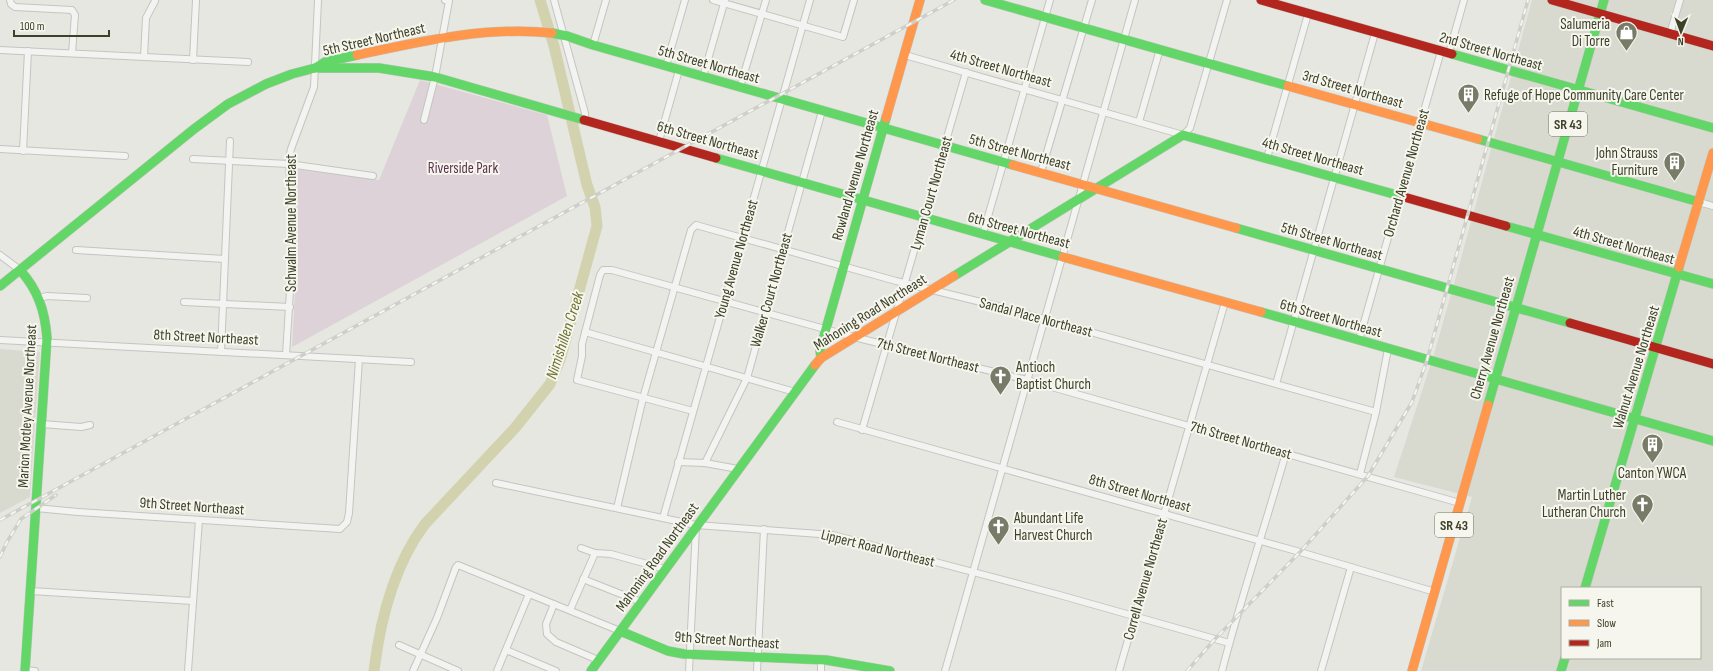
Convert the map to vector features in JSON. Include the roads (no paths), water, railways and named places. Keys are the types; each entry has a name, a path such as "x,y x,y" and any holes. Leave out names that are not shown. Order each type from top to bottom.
{"main road":[{"name":"Rowland Avenue Northeast","path":"821,358 820,350 920,0"},
{"name":"3rd Street Northeast","path":"985,0 1699,202"},
{"name":"2nd Street Northeast","path":"1261,0 1713,128"},
{"path":"1552,0 1713,46"},
{"name":"SR 43","path":"1600,14 1604,0"},
{"name":"Cherry Avenue Northeast","path":"1412,671 1600,14"},
{"name":"5th Street Northeast","path":"315,68 325,62 482,31 533,31 562,35 703,77 1082,183 1713,364"},
{"name":"6th Street Northeast","path":"315,68 385,68 435,77 762,170 923,218 1294,321 1713,441"},
{"path":"0,286 188,134 228,104 266,84 292,74 315,68"},
{"name":"4th Street Northeast","path":"1183,135 1713,284"},
{"name":"Mahoning Road Northeast","path":"590,671 696,525 821,358 1183,135"},
{"name":"Walnut Avenue Northeast","path":"1585,587 1657,348 1713,153"},
{"name":"Marion Motley Avenue Northeast","path":"20,270 40,298 46,324 47,343 25,671"},
{"name":"9th Street Northeast","path":"620,631 668,651 690,654 758,658 822,660 885,671"},
{"path":"1561,671 1565,659"}],"street":[{"path":"10,0 11,4 15,7 72,10 74,15 72,53"},
{"path":"193,60 196,0"},
{"name":"Schwalm Avenue Northeast","path":"286,355 293,242 289,164 291,149 311,96 315,68 318,0"},
{"path":"554,0 562,35 586,113 583,119"},
{"path":"593,45 606,0"},
{"path":"666,66 685,0"},
{"path":"713,0 725,2 843,37 854,0"},
{"path":"740,87 766,0"},
{"name":"Young Avenue Northeast","path":"663,518 692,411 810,0"},
{"path":"983,234 1050,0"},
{"path":"1042,172 1092,0"},
{"path":"945,671 1135,0"},
{"path":"1183,135 1190,128 1227,0"},
{"name":"Orchard Avenue Northeast","path":"1358,340 1420,123 1464,0"},
{"path":"1670,34 1680,0"},
{"path":"144,57 146,18 155,1"},
{"path":"424,120 435,77 447,1"},
{"path":"703,77 725,2"},
{"path":"1267,158 1308,14"},
{"path":"1276,384 1375,33"},
{"path":"1139,122 1160,49"},
{"path":"0,50 248,62"},
{"path":"23,151 28,51"},
{"name":"4th Street Northeast","path":"904,55 1183,135"},
{"path":"658,141 679,70"},
{"name":"Lyman Court Northeast","path":"862,430 966,72"},
{"name":"Walker Court Northeast","path":"706,463 747,378 822,111"},
{"path":"221,352 230,141"},
{"path":"0,150 125,156"},
{"path":"193,160 289,164 373,176"},
{"name":"3rd Street Northeast","path":"1699,202 1713,206"},
{"name":"Sandal Place Northeast","path":"675,287 691,230 696,225 905,283 1044,318 1376,412"},
{"path":"76,250 225,259"},
{"path":"0,255 20,270"},
{"name":"7th Street Northeast","path":"585,332 600,274 603,270 612,270 854,337 1027,380 1190,425 1460,503"},
{"path":"617,508 643,398 675,287"},
{"path":"40,298 47,296 88,298"},
{"path":"184,302 290,307"},
{"name":"Correll Avenue Northeast","path":"1119,671 1225,302"},
{"path":"692,411 577,380 585,332 795,392"},
{"name":"8th Street Northeast","path":"0,340 411,362"},
{"path":"1360,474 1376,412 1388,348"},
{"name":"9th Street Northeast","path":"36,508 340,529 345,526 349,513 359,359"},
{"name":"8th Street Northeast","path":"837,422 1260,541 1435,592"},
{"path":"42,424 81,427 90,425"},
{"path":"1222,671 1235,619 1286,453"},
{"path":"678,462 706,463 738,469"},
{"name":"Lippert Road Northeast","path":"496,483 696,525 833,535 1229,643"},
{"path":"188,671 200,520"},
{"path":"689,671 696,525"},
{"path":"757,671 764,529"},
{"path":"581,548 595,553 607,553 665,569"},
{"path":"570,610 595,553"},
{"name":"9th Street Northeast","path":"421,655 458,565 620,631"},
{"path":"1321,671 1351,567"},
{"path":"583,579 641,602"},
{"path":"31,591 193,602"},
{"path":"497,671 530,594"},
{"path":"554,604 546,624 547,634 556,642 598,660"},
{"path":"399,645 458,671"},
{"path":"506,650 556,671"},
{"path":"413,671 421,655"},
{"path":"821,671 822,660"},
{"path":"25,671 36,671"}],"waterway":[{"name":"Nimishillen Creek","path":"374,671 380,633 390,594 397,575 414,540 425,524 515,428 550,384 560,360 597,226 595,207 587,185 554,46 540,0"}],"railway":[{"path":"0,520 954,0"},
{"path":"1187,671 1215,639 1300,552 1368,476 1412,402 1427,360 1528,0"},
{"path":"0,557 21,519 56,495"}],"place":[{"name":"Salumeria Di Torre","path":"1626,52"},
{"name":"Refuge of Hope Community Care Center","path":"1468,114"},
{"name":"John Strauss Furniture","path":"1674,182"},
{"name":"Antioch Baptist Church","path":"1000,396"},
{"name":"Canton YWCA","path":"1652,464"},
{"name":"Martin Luther Lutheran Church","path":"1642,524"},
{"name":"Abundant Life Harvest Church","path":"999,546"}],"park label":[{"name":"Riverside Park","path":"463,168"}]}
